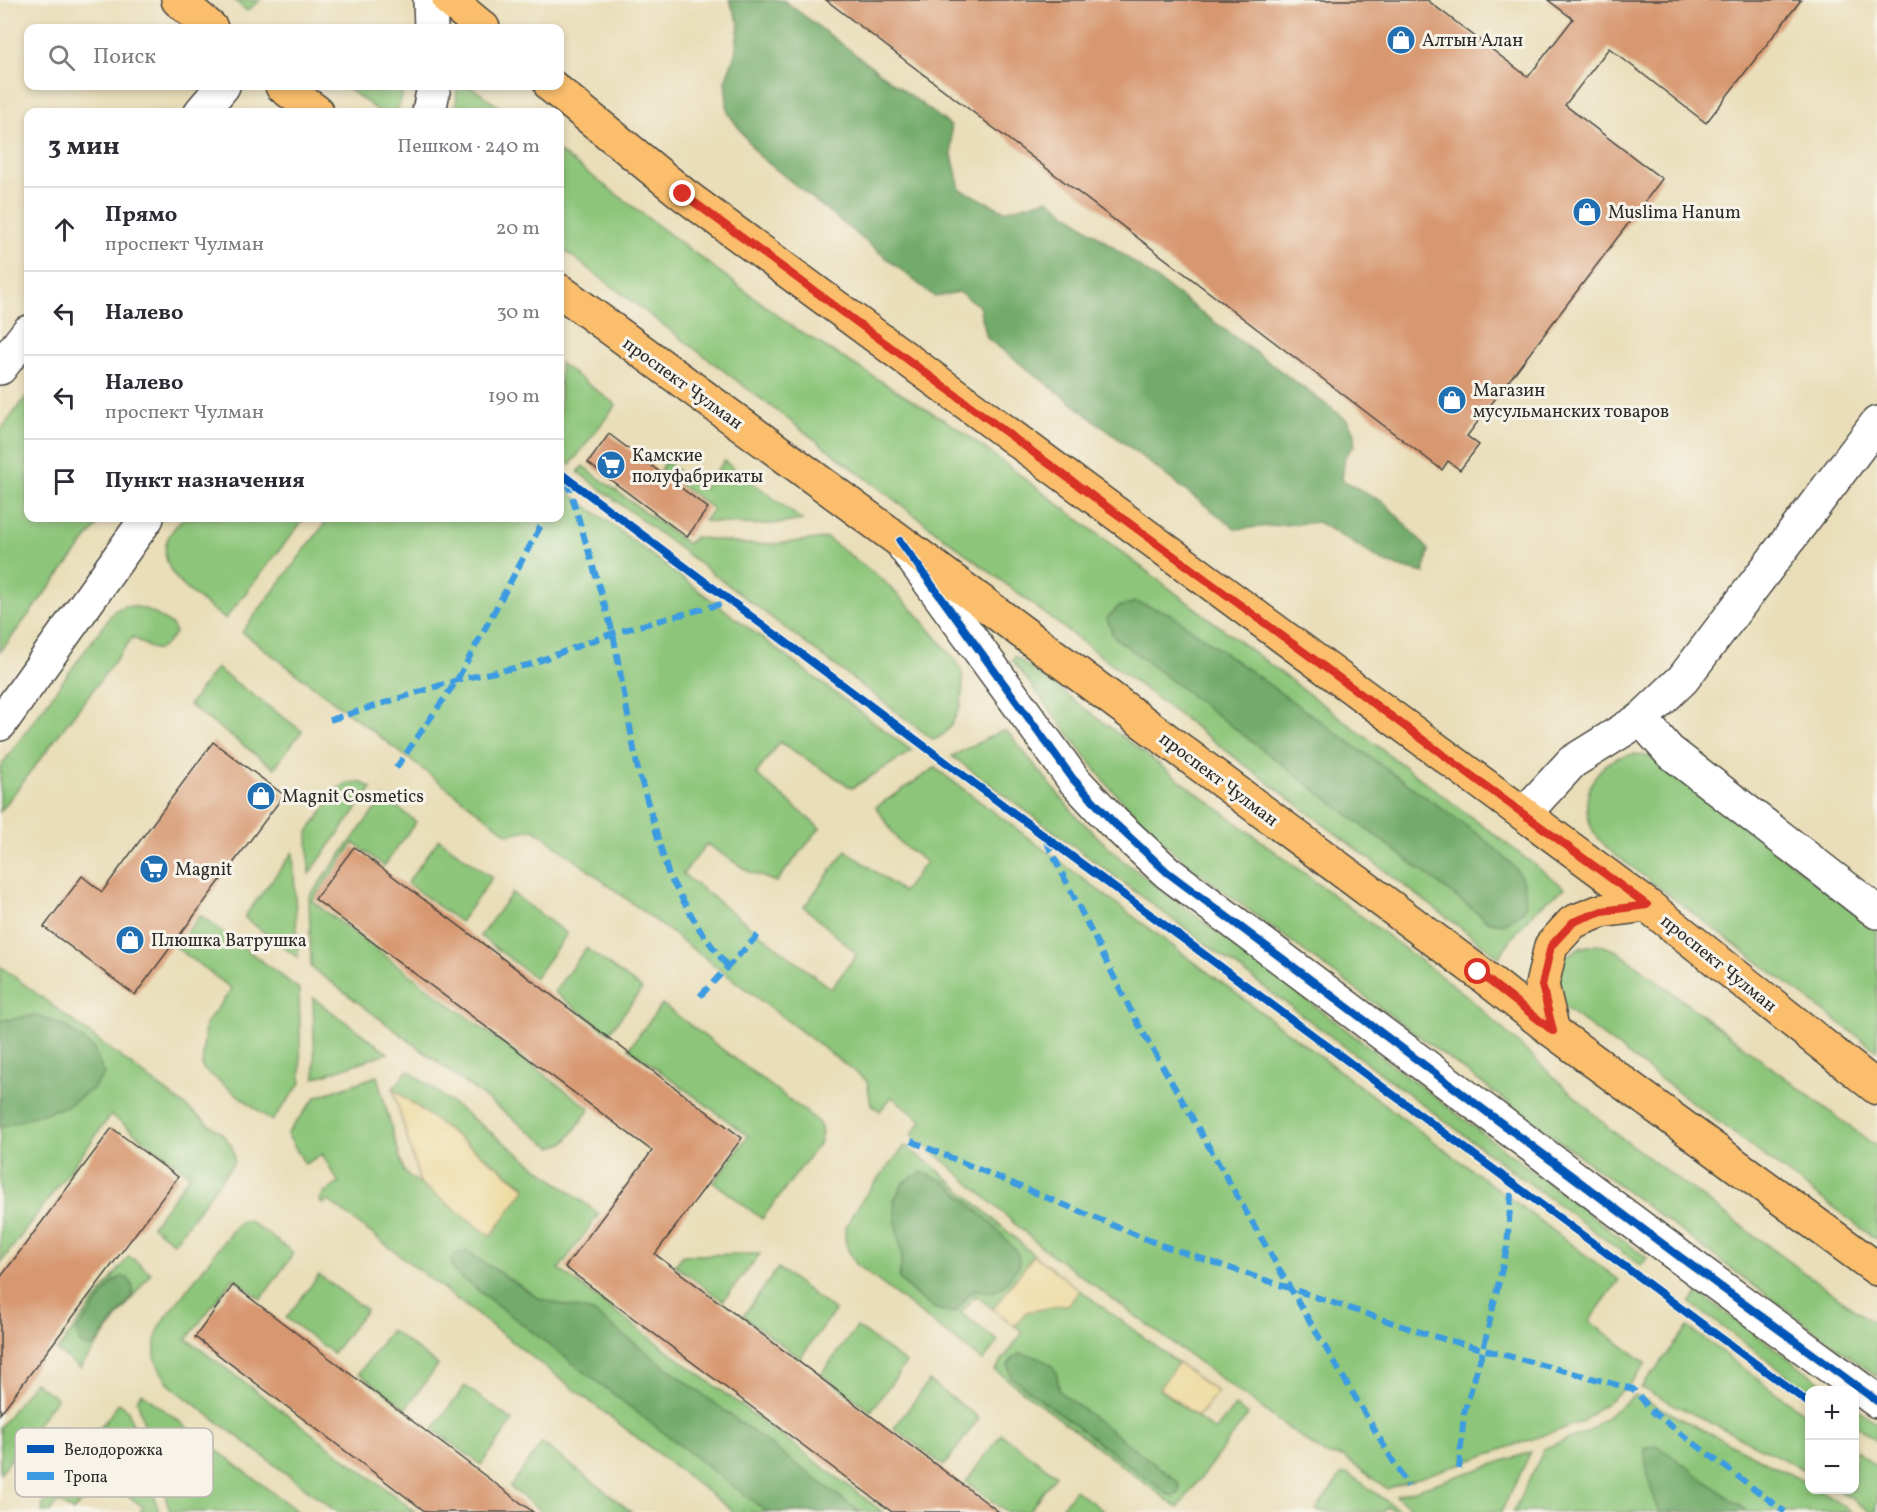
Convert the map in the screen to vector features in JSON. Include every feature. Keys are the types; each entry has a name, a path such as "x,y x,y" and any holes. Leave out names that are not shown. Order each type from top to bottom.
{"main road":[{"path":"178,0 206,24"},
{"path":"449,0 478,24"},
{"path":"287,90 312,108"},
{"name":"проспект Чулман","path":"556,90 683,194 1647,905 1877,1088"},
{"name":"проспект Чулман","path":"564,294 1478,972 1553,1031 1877,1269"},
{"path":"1553,1031 1542,985 1551,946 1573,922 1602,911 1647,905"}],"street":[{"path":"430,0 431,24"},
{"path":"204,108 220,90"},
{"path":"430,108 433,90"},
{"path":"0,368 24,337"},
{"path":"1524,814 1572,762 1641,719 1683,679 1877,423"},
{"path":"6,711 144,522"},
{"path":"900,542 1074,779 1113,822 1167,872 1680,1257 1877,1401"},
{"path":"1641,719 1669,751 1877,912"}],"green space":[{"path":"234,0 260,0 247,11"},
{"path":"729,0 783,0 951,126 952,155 960,189 1005,211 1048,199 1347,420 1355,433 1354,446 1345,456 1342,480 1385,503 1429,550 1424,573 1386,563 1318,522 1236,529 987,338 979,306 959,292 935,297 758,155 728,113 725,81 735,54 739,23"},
{"path":"350,90 402,90 398,108 374,108"},
{"path":"457,90 476,90 500,108 456,108"},
{"path":"564,155 796,329 959,429 1565,888 1528,919 1499,957 564,250"},
{"path":"564,366 616,405 570,465 564,461"},
{"path":"24,399 24,522 100,522 0,652 0,431"},
{"path":"724,461 802,520 753,525 704,521 713,509 660,470 666,462 703,489"},
{"path":"583,466 688,544 694,537 745,544 774,544 827,538 883,580 917,614 956,661 962,673 963,687 961,705 950,727 934,740 578,472"},
{"path":"564,489 912,751 852,788 780,742 756,774 820,828 776,882 748,871 707,844 683,874 831,989 857,954 804,907 846,850 903,892 926,862 899,842 876,807 935,768 1619,1280 1589,1321 1646,1363 1628,1386 1582,1422 1387,1489 1343,1457 1324,1454 1040,1246 944,1161 911,1135 922,1121 892,1097 880,1111 871,1104 867,1081 534,829 508,834 242,632 326,522 564,522"},
{"path":"180,522 302,522 225,619 192,594 173,574 167,562 165,549"},
{"path":"1135,602 1169,613 1483,838 1516,869 1524,887 1526,898 1524,911 1503,924 1489,922 1113,636 1107,618 1118,607"},
{"path":"125,606 139,607 162,618 173,626 175,633 160,649 146,646 133,637 0,812 0,767 114,611"},
{"path":"1015,656 1466,995 1611,1130 1877,1326 1877,1377 1199,873 1151,832 1106,783 1012,660"},
{"path":"216,668 302,731 274,768 189,705"},
{"path":"1001,731 1007,731 1076,816 1121,859 1647,1258 1641,1266 952,756"},
{"path":"1636,754 1652,757 1877,929 1877,1051 1609,850 1596,836 1587,810 1589,790 1593,780 1607,764 1617,758"},
{"path":"360,782 372,788 309,874 308,832 339,788 348,783"},
{"path":"384,797 416,822 384,866 354,843 312,901 590,1109 566,1142 552,1147 544,1142 311,967 309,897"},
{"path":"439,839 492,878 460,922 407,883"},
{"path":"293,852 298,958 244,917"},
{"path":"512,893 567,934 535,978 480,936"},
{"path":"200,915 299,989 301,1083 272,1121 202,1068 205,1024 232,989 176,947"},
{"path":"1597,944 1617,951 1877,1147 1877,1240 1564,1007 1556,988 1563,959 1579,948"},
{"path":"586,948 642,989 609,1033 554,992"},
{"path":"0,966 221,1133 229,1142 234,1153 234,1162 174,1243 152,1226 190,1175 111,1115 0,1264"},
{"path":"313,998 388,1053 315,1078"},
{"path":"662,1004 815,1119 821,1127 819,1144 762,1219 714,1182 748,1136 629,1048"},
{"path":"35,1015 65,1026 93,1048 104,1074 93,1089 67,1106 0,1127 0,1021"},
{"path":"408,1070 599,1214 559,1269 883,1512 734,1512 329,1201 322,1204 320,1201 323,1194 339,1183 322,1154 305,1164 287,1134 316,1097 377,1076 404,1172 491,1236 526,1187 393,1089"},
{"path":"905,1146 938,1170 1034,1255 993,1309 975,1295 961,1313 998,1341 983,1361 856,1264 847,1246 845,1234 853,1214"},
{"path":"922,1172 946,1182 991,1223 1017,1252 1020,1264 998,1290 976,1290 968,1295 956,1312 932,1307 899,1279 902,1255 894,1200 904,1182"},
{"path":"248,1220 294,1253 261,1299 233,1278 187,1339 416,1512 337,1512 172,1387 161,1371 157,1364 155,1350 160,1325 234,1228 240,1222"},
{"path":"468,1252 540,1299 593,1312 860,1512 767,1512 454,1272 451,1261 455,1254"},
{"path":"760,1254 723,1301 675,1265 683,1255"},
{"path":"129,1256 151,1273 80,1368 57,1351"},
{"path":"778,1268 835,1311 800,1358 743,1316"},
{"path":"319,1275 366,1310 333,1353 286,1318"},
{"path":"121,1277 128,1278 133,1287 132,1297 97,1343 90,1348 81,1344 77,1330 113,1282"},
{"path":"1080,1290 1178,1363 1159,1389 1215,1431 1235,1406 1248,1415 1178,1508 995,1370 1023,1332 1015,1326 1026,1312 1069,1304"},
{"path":"1699,1293 1827,1386 1805,1386 1805,1388 1690,1303"},
{"path":"857,1327 906,1363 871,1411 821,1374"},
{"path":"1688,1327 1805,1414 1805,1470 1641,1388"},
{"path":"391,1330 438,1365 406,1408 359,1373"},
{"path":"1020,1354 1046,1361 1056,1372 1060,1392 1177,1481 1180,1488 1179,1493 1174,1496 1167,1494 1011,1377 1008,1365"},
{"path":"929,1381 979,1418 944,1466 894,1428"},
{"path":"34,1382 57,1398 34,1428 15,1428 15,1454 0,1474 0,1427"},
{"path":"465,1386 513,1421 481,1465 433,1429"},
{"path":"142,1393 188,1428 145,1428 137,1400"},
{"path":"1635,1395 1805,1482 1805,1494 1825,1494 1852,1512 1513,1512 1545,1448 1587,1432"},
{"path":"119,1403 128,1410 133,1428 100,1428"},
{"path":"1859,1410 1877,1423 1877,1441 1859,1427"},
{"path":"1001,1434 1056,1475 1028,1512 1007,1512 966,1482"},
{"path":"542,1443 632,1512 542,1512 510,1487"},
{"path":"1657,1445 1748,1512 1660,1512 1649,1481 1645,1456 1645,1448"},
{"path":"213,1447 298,1512 170,1512 166,1497 213,1497"},
{"path":"1531,1452 1501,1512 1417,1512 1396,1496"},
{"path":"1859,1453 1877,1467 1877,1512 1871,1512 1844,1494 1859,1494"},
{"path":"1342,1474 1349,1474 1402,1512 1395,1512 1388,1507 1383,1512 1320,1512 1316,1510"},
{"path":"1075,1490 1105,1512 1058,1512"},
{"path":"48,1497 84,1497 73,1512 58,1501 50,1512 42,1512 43,1504"},
{"path":"130,1497 154,1497 159,1512 140,1512 143,1507"}],"sand":[{"path":"393,1089 526,1188 491,1236 420,1183"},
{"path":"1034,1255 1080,1290 1069,1304 1026,1312 1015,1326 993,1309"},
{"path":"1178,1363 1217,1392 1198,1417 1159,1388"}],"building":[{"path":"826,0 1427,0 1528,77 1573,19 1548,0 1801,0 1706,123 1609,48 1565,105 1662,179 1467,436 1479,445 1460,470 1448,461 1442,470"},
{"path":"609,434 708,508 687,537 588,463"},
{"path":"213,742 284,795 135,995 44,927 82,876 102,892"},
{"path":"354,847 742,1138 655,1254 999,1512 892,1512 565,1267 652,1151 315,899"},
{"path":"112,1128 178,1177 0,1414 0,1278"},
{"path":"233,1285 533,1512 426,1512 195,1337"}],"marked path":[{"path":"567,480 613,633 637,766 669,876 700,930 727,966"},
{"path":"396,768 457,680 543,522"},
{"path":"330,720 457,680 528,665 613,633 732,601"},
{"path":"1046,841 1132,1013 1290,1288 1408,1486"},
{"path":"700,996 759,934"},
{"path":"911,1141 1158,1244 1429,1335 1633,1389 1654,1413 1785,1512"},
{"path":"1459,1469 1464,1413 1483,1350 1507,1247 1512,1182"}],"cycle path":[{"path":"564,476 1043,835 1805,1400"},
{"path":"900,541 1073,779 1113,822 1167,872 1680,1257 1877,1401"}],"place":[{"name":"Алтын Алан","path":"1401,40"},
{"name":"Muslima Hanum","path":"1587,212"},
{"name":"Магазин мусульманских товаров","path":"1452,400"},
{"name":"Камские полуфабрикаты","path":"611,465"},
{"name":"Magnit Cosmetics","path":"261,796"},
{"name":"Magnit","path":"154,869"},
{"name":"Плюшка Ватрушка","path":"130,940"}],"route":[{"path":"683,194 1647,905 1602,911 1573,922 1551,946 1542,985 1553,1031 1478,972"}]}
